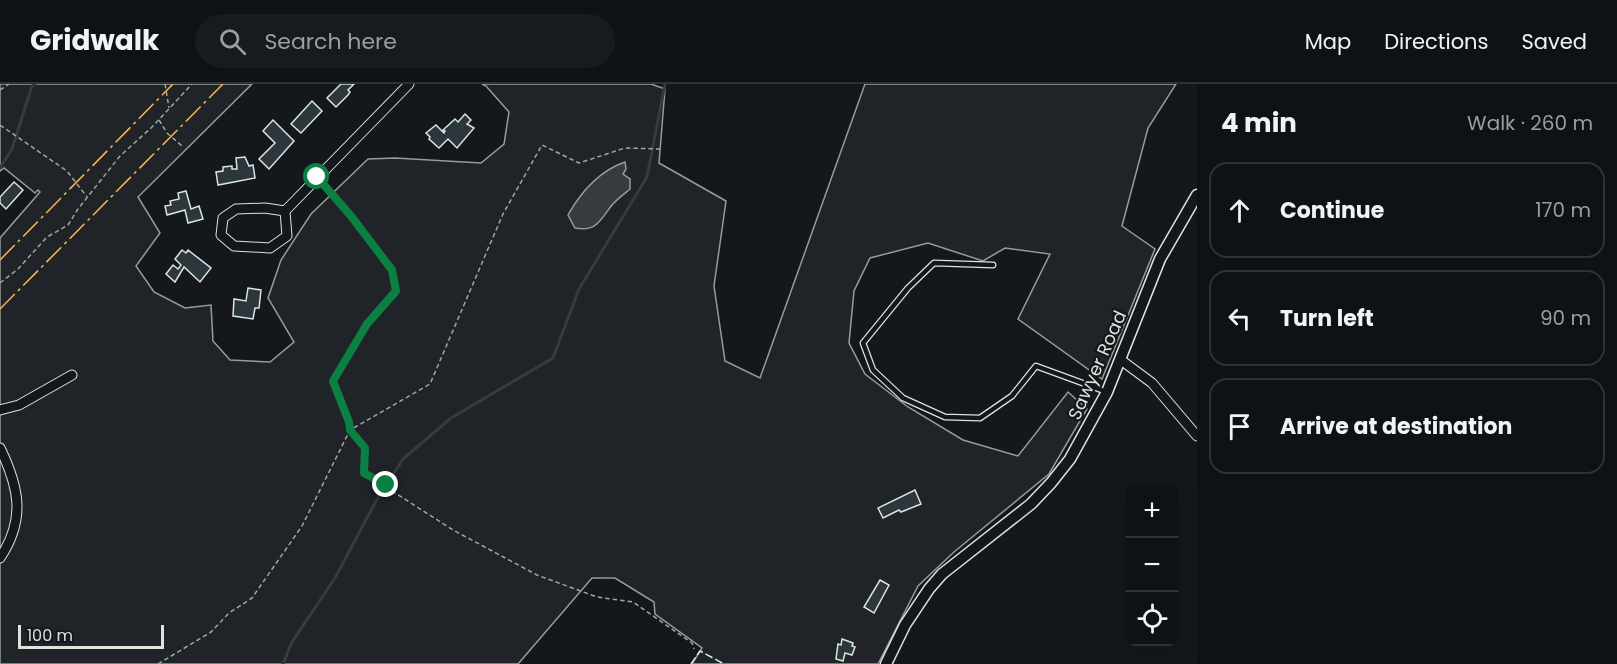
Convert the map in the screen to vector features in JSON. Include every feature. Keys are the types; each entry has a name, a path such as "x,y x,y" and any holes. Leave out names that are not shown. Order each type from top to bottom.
{"street":[{"path":"285,211 265,208 236,209 224,218 221,235 234,246 270,248 287,236 285,211 409,84"},
{"name":"Sawyer Road","path":"886,664 906,624 929,589 950,567 1031,504 1051,483 1081,441 1107,392 1160,259 1197,195"},
{"path":"1120,360 1152,383 1197,436"},
{"path":"0,410 19,405 72,375"},
{"path":"0,448 12,473 17,499 13,534 0,558"}],"lane":[{"path":"993,265 934,263 908,288 863,343 873,370 903,398 945,417 980,418 1012,396 1036,366 1107,392"}],"path":[{"path":"0,90 9,84"},
{"path":"165,84 170,108"},
{"path":"0,283 18,269 47,237 68,225 120,156 159,120 192,84"},
{"path":"159,120 167,133 182,146"},
{"path":"0,125 67,171 88,197"},
{"path":"158,664 211,632 229,613 252,598 302,526 350,430 430,384 503,214 542,145 579,163 625,148 660,149"},
{"path":"317,177 351,216 392,270 396,291 367,324 333,381 350,430 365,448 364,473 453,530 537,575 597,597 633,602 692,643 694,649"}],"shaded area":[{"path":"0,84 252,84 138,197 160,233 136,266 154,292 185,308 211,305 213,341 230,360 270,362 294,342 268,298 281,260 311,214 368,159 395,158 481,163 504,144 509,112 482,84 651,84 665,89 659,163 726,201 714,286 725,361 760,378 865,84 1176,84 1148,128 1122,226 1155,249 1102,379 1018,319 1050,254 1005,248 983,261 928,243 870,258 854,291 849,343 865,374 908,407 963,440 1018,456 1068,392 1087,409 1049,474 954,552 918,586 878,664 692,664 702,648 655,614 654,602 615,578 592,578 518,664 0,664 0,238 40,192 38,190 35,193 4,168 0,171"},
{"path":"625,162 626,169 623,174 630,179 630,189 614,203 597,224 588,228 575,228 568,215 579,198 599,177"}],"building":[{"path":"341,84 354,84 348,90 350,92 348,95 336,107 327,98"},
{"path":"312,101 322,111 301,133 291,124"},
{"path":"465,114 471,120 467,124 474,128 457,148 448,139 439,148 429,139 426,133 436,125 444,133 443,130 455,119 458,122"},
{"path":"273,120 294,141 269,169 259,159 275,143 263,131"},
{"path":"245,157 249,166 253,165 255,178 218,185 216,172 223,171 223,167 232,166 232,169 237,169 236,158"},
{"path":"14,182 23,190 6,209 0,203 0,197"},
{"path":"186,191 191,209 199,206 203,219 188,223 185,210 167,215 165,206 171,205 170,201 179,199 178,193"},
{"path":"182,250 186,253 188,250 211,268 200,282 184,267 175,282 166,274 173,265 178,269 181,265 175,259"},
{"path":"248,288 261,290 259,308 255,308 253,319 233,316 234,299 246,301"},
{"path":"915,490 921,504 901,512 899,510 883,518 878,508"},
{"path":"880,580 889,585 874,613 864,607"},
{"path":"842,639 853,643 852,646 855,647 852,655 845,653 843,661 836,659 838,644 841,645"}],"waterway":[{"path":"0,168 12,149 32,86 35,84"},
{"path":"283,664 292,642 335,578 375,503 403,459 451,418 553,358 579,289 647,177 665,84"}],"fence":[{"path":"691,664 700,651 724,664"}],"power":[{"path":"0,260 173,84"},
{"path":"0,309 223,84"}],"route":[{"path":"317,177 351,216 392,270 396,291 367,324 333,381 350,430 365,448 364,473 386,485"}]}
